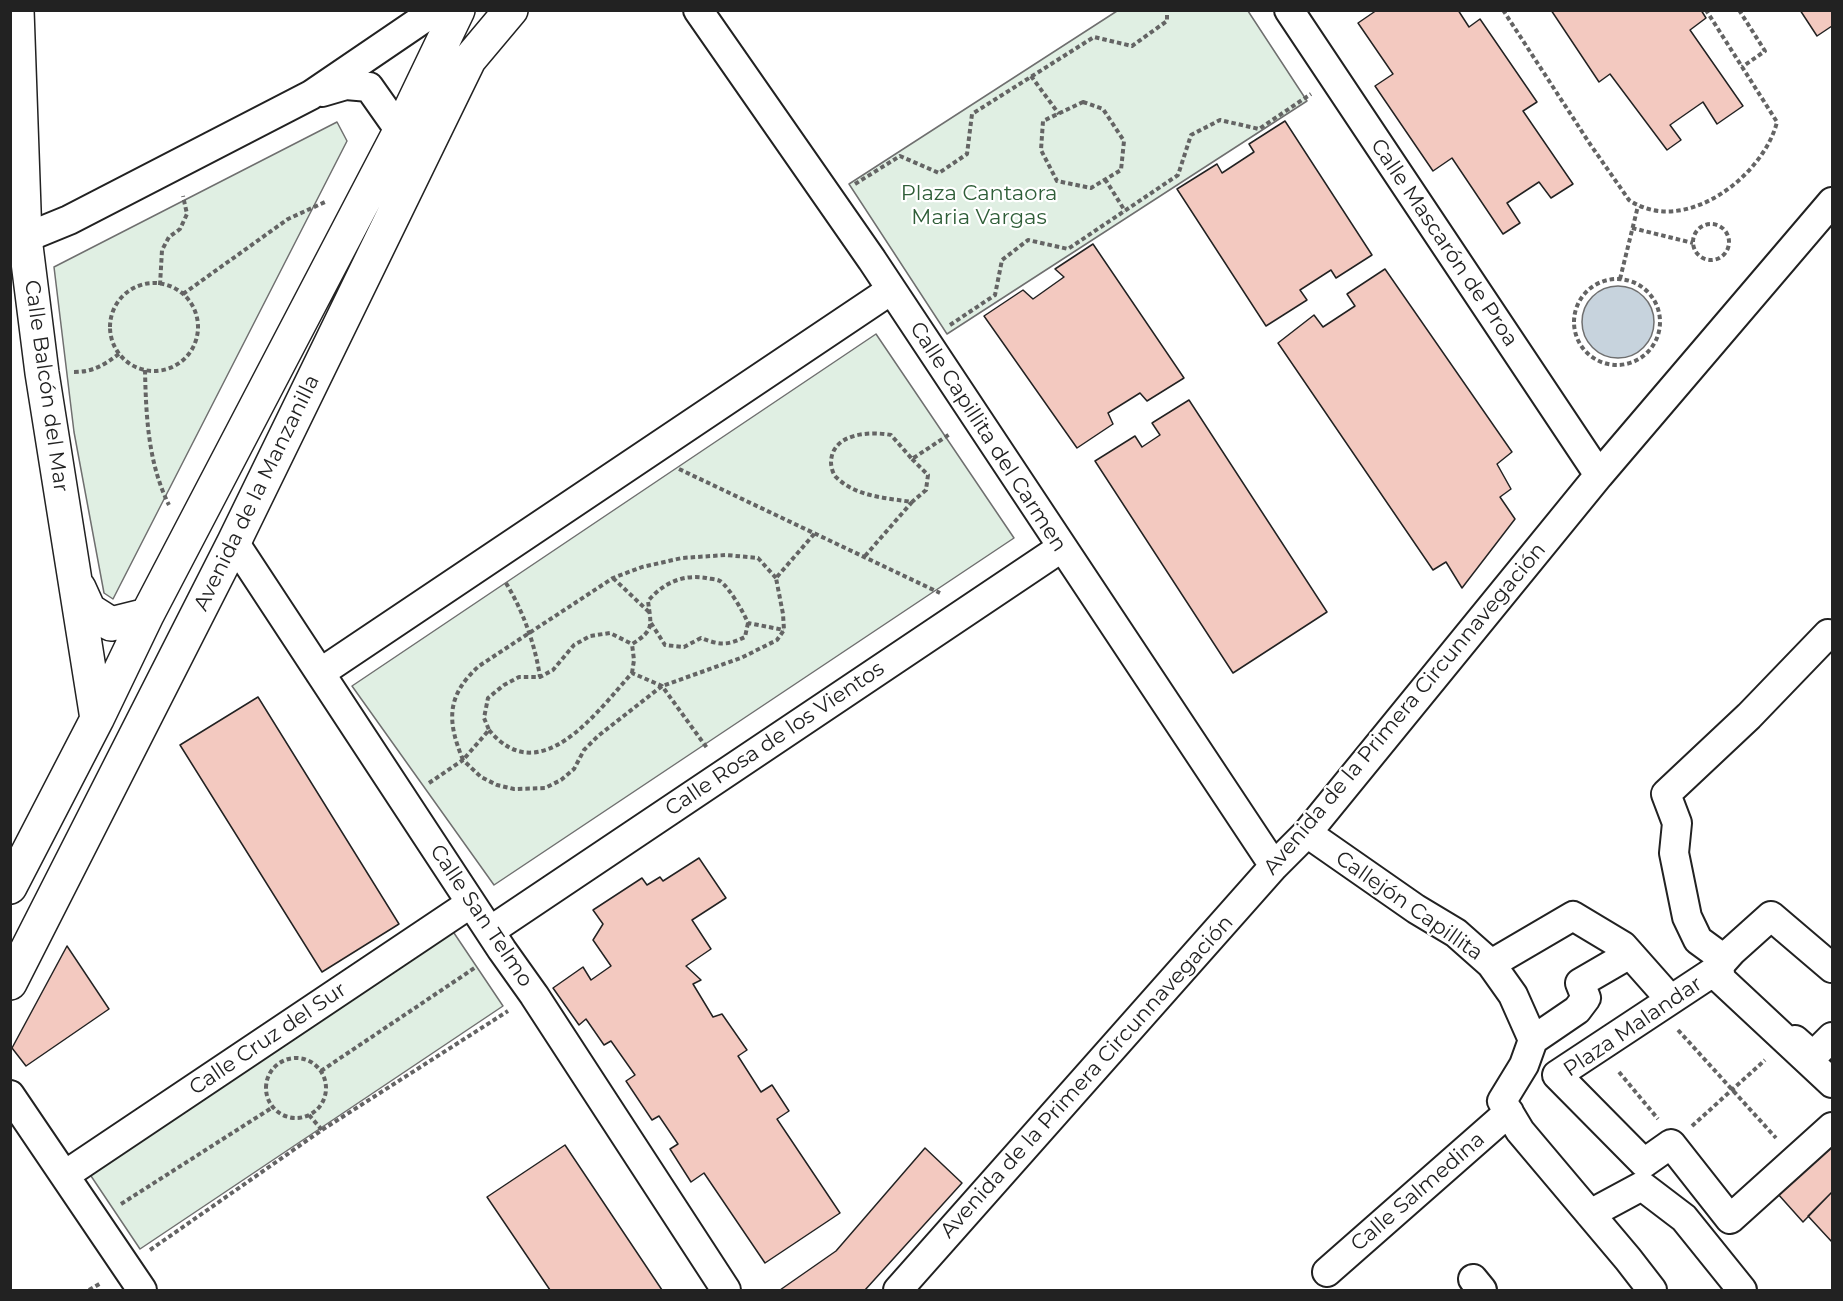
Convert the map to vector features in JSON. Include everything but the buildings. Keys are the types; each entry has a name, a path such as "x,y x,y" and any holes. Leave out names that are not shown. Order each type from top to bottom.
{"street":[{"name":"Calle Balcón del Mar","path":"17,10 25,238 42,373 97,719"},
{"path":"25,238 69,220 311,95 436,10"},
{"name":"Avenida de la Manzanilla","path":"10,887 97,719 147,615 357,214 458,10"},
{"name":"Avenida de la Manzanilla","path":"10,983 234,542 469,60 511,10"},
{"name":"Calle Capillita del Carmen","path":"698,10 891,290 1274,867"},
{"name":"Calle Mascarón de Proa","path":"1289,10 1599,475"},
{"path":"311,95 346,85 369,87 399,131"},
{"name":"Avenida de la Primera Circunnavegación","path":"898,1290 1274,867 1307,833 1599,475 1833,202"},
{"path":"320,673 891,290"},
{"name":"Calle San Telmo","path":"234,542 726,1290"},
{"name":"Calle Rosa de los Vientos","path":"496,941 726,772 1061,548"},
{"name":"Calle Balcón del Mar","path":"76,580 89,610 111,624 147,615"},
{"path":"1828,634 1749,716 1666,794 1677,823 1674,853 1687,917 1698,940 1720,956 1716,969 1813,1056 1829,1050"},
{"name":"Callejón Capillita","path":"1307,833 1416,909 1456,933 1491,964 1513,995 1533,1040"},
{"name":"Calle Cruz del Sur","path":"65,1175 471,903"},
{"name":"Plaza Malandar","path":"1833,968 1771,915 1720,956 1557,1075 1644,1163 1671,1144 1730,1219 1833,1127"},
{"path":"1491,964 1573,916 1623,945 1660,999"},
{"path":"1630,954 1580,983 1586,998 1577,1010 1533,1040 1516,1078 1502,1101 1520,1131 1652,1290"},
{"name":"Plaza Malandar","path":"1516,1078 1541,1073 1660,999 1713,972 1833,1083"},
{"path":"10,1095 142,1290"},
{"name":"Calle Salmedina","path":"1327,1272 1509,1112"},
{"path":"1590,1214 1642,1186 1684,1218 1742,1290"}],"path":[{"path":"845,189 900,156 939,173 967,154 972,114 1094,37 1132,46 1167,21 1167,10"},
{"path":"1503,10 1629,200 1638,206 1670,211 1712,200 1749,173 1774,134 1777,122 1706,10"},
{"path":"1739,10 1765,51 1742,67"},
{"path":"1031,76 1059,114"},
{"path":"949,326 995,295 1002,260 1028,240 1068,249 1178,175 1191,135 1220,120 1259,129 1317,90"},
{"path":"1083,102 1103,109 1124,141 1121,170 1091,188 1057,181 1041,150 1043,121 1059,114 1083,102"},
{"path":"160,285 162,250 169,237 180,229 187,214 171,167"},
{"path":"1105,179 1125,211"},
{"path":"183,294 288,219 329,201 357,214"},
{"path":"1620,279 1638,206"},
{"path":"1712,224 1724,229 1730,246 1724,256 1707,260 1698,254 1693,243 1701,228 1712,224"},
{"path":"1632,228 1693,243"},
{"path":"1620,279 1643,288 1653,298 1659,310 1660,324 1658,338 1640,359 1626,365 1611,366 1597,362 1585,353 1577,341 1573,327 1574,312 1580,299 1590,288 1603,281 1620,279"},
{"path":"148,283 170,286 183,294 193,308 198,322 196,338 189,354 177,364 163,370 145,370 131,364 119,354 112,341 110,318 116,304 133,288 148,283"},
{"path":"42,373 85,372 102,367 119,354"},
{"path":"145,370 148,435 162,490 174,514 195,524"},
{"path":"865,556 912,502 926,490 928,475 891,435 874,432 854,436 837,445 831,456 831,466 836,478 859,491 912,502"},
{"path":"912,459 950,434"},
{"path":"646,454 865,556 970,608"},
{"path":"776,578 815,533"},
{"path":"726,555 758,558 776,578 784,630 777,640 763,649 662,686 598,736 584,750 574,769 561,780 545,788 514,789 497,785 481,777 463,760 453,735 452,717 455,697 464,680 479,666 613,578 642,567 682,558 726,555"},
{"path":"490,559 517,601 537,658 540,677"},
{"path":"632,644 646,636 651,623 648,601 658,588 675,580 699,577 720,581 742,606 748,623 745,637 732,643 719,645 701,638 684,647 665,645 651,623"},
{"path":"613,578 650,612"},
{"path":"748,623 784,630"},
{"path":"610,633 632,644 634,660 632,673 575,734 554,748 531,753 516,751 499,743 489,730 484,718 488,698 504,685 519,677 540,677 553,670 573,645 590,636 610,633"},
{"path":"632,673 662,686 726,772"},
{"path":"404,801 463,760 489,730"},
{"path":"321,1071 496,941"},
{"path":"126,1267 322,1130 534,995"},
{"path":"1660,999 1733,1090 1784,1146"},
{"path":"1684,1133 1786,1040"},
{"path":"297,1058 307,1060 321,1071 326,1083 326,1096 319,1107 309,1115 294,1118 279,1113 273,1107 266,1088 268,1078 280,1063 297,1058"},
{"path":"95,1220 273,1107"},
{"path":"309,1115 322,1130"}],"green space":[{"name":"Plaza Cantaora Maria Vargas","path":"1117,11 1248,11 1307,101 947,334 849,184"},
{"path":"337,122 347,141 113,599 104,593 74,432 54,267"},
{"path":"876,334 1014,538 494,885 352,686"},
{"path":"452,930 503,1006 140,1249 89,1173"}],"shaded area":[{"path":"1618,286 1638,292 1648,302 1654,322 1648,342 1638,352 1618,358 1598,352 1588,342 1582,322 1588,302 1598,292"}]}
